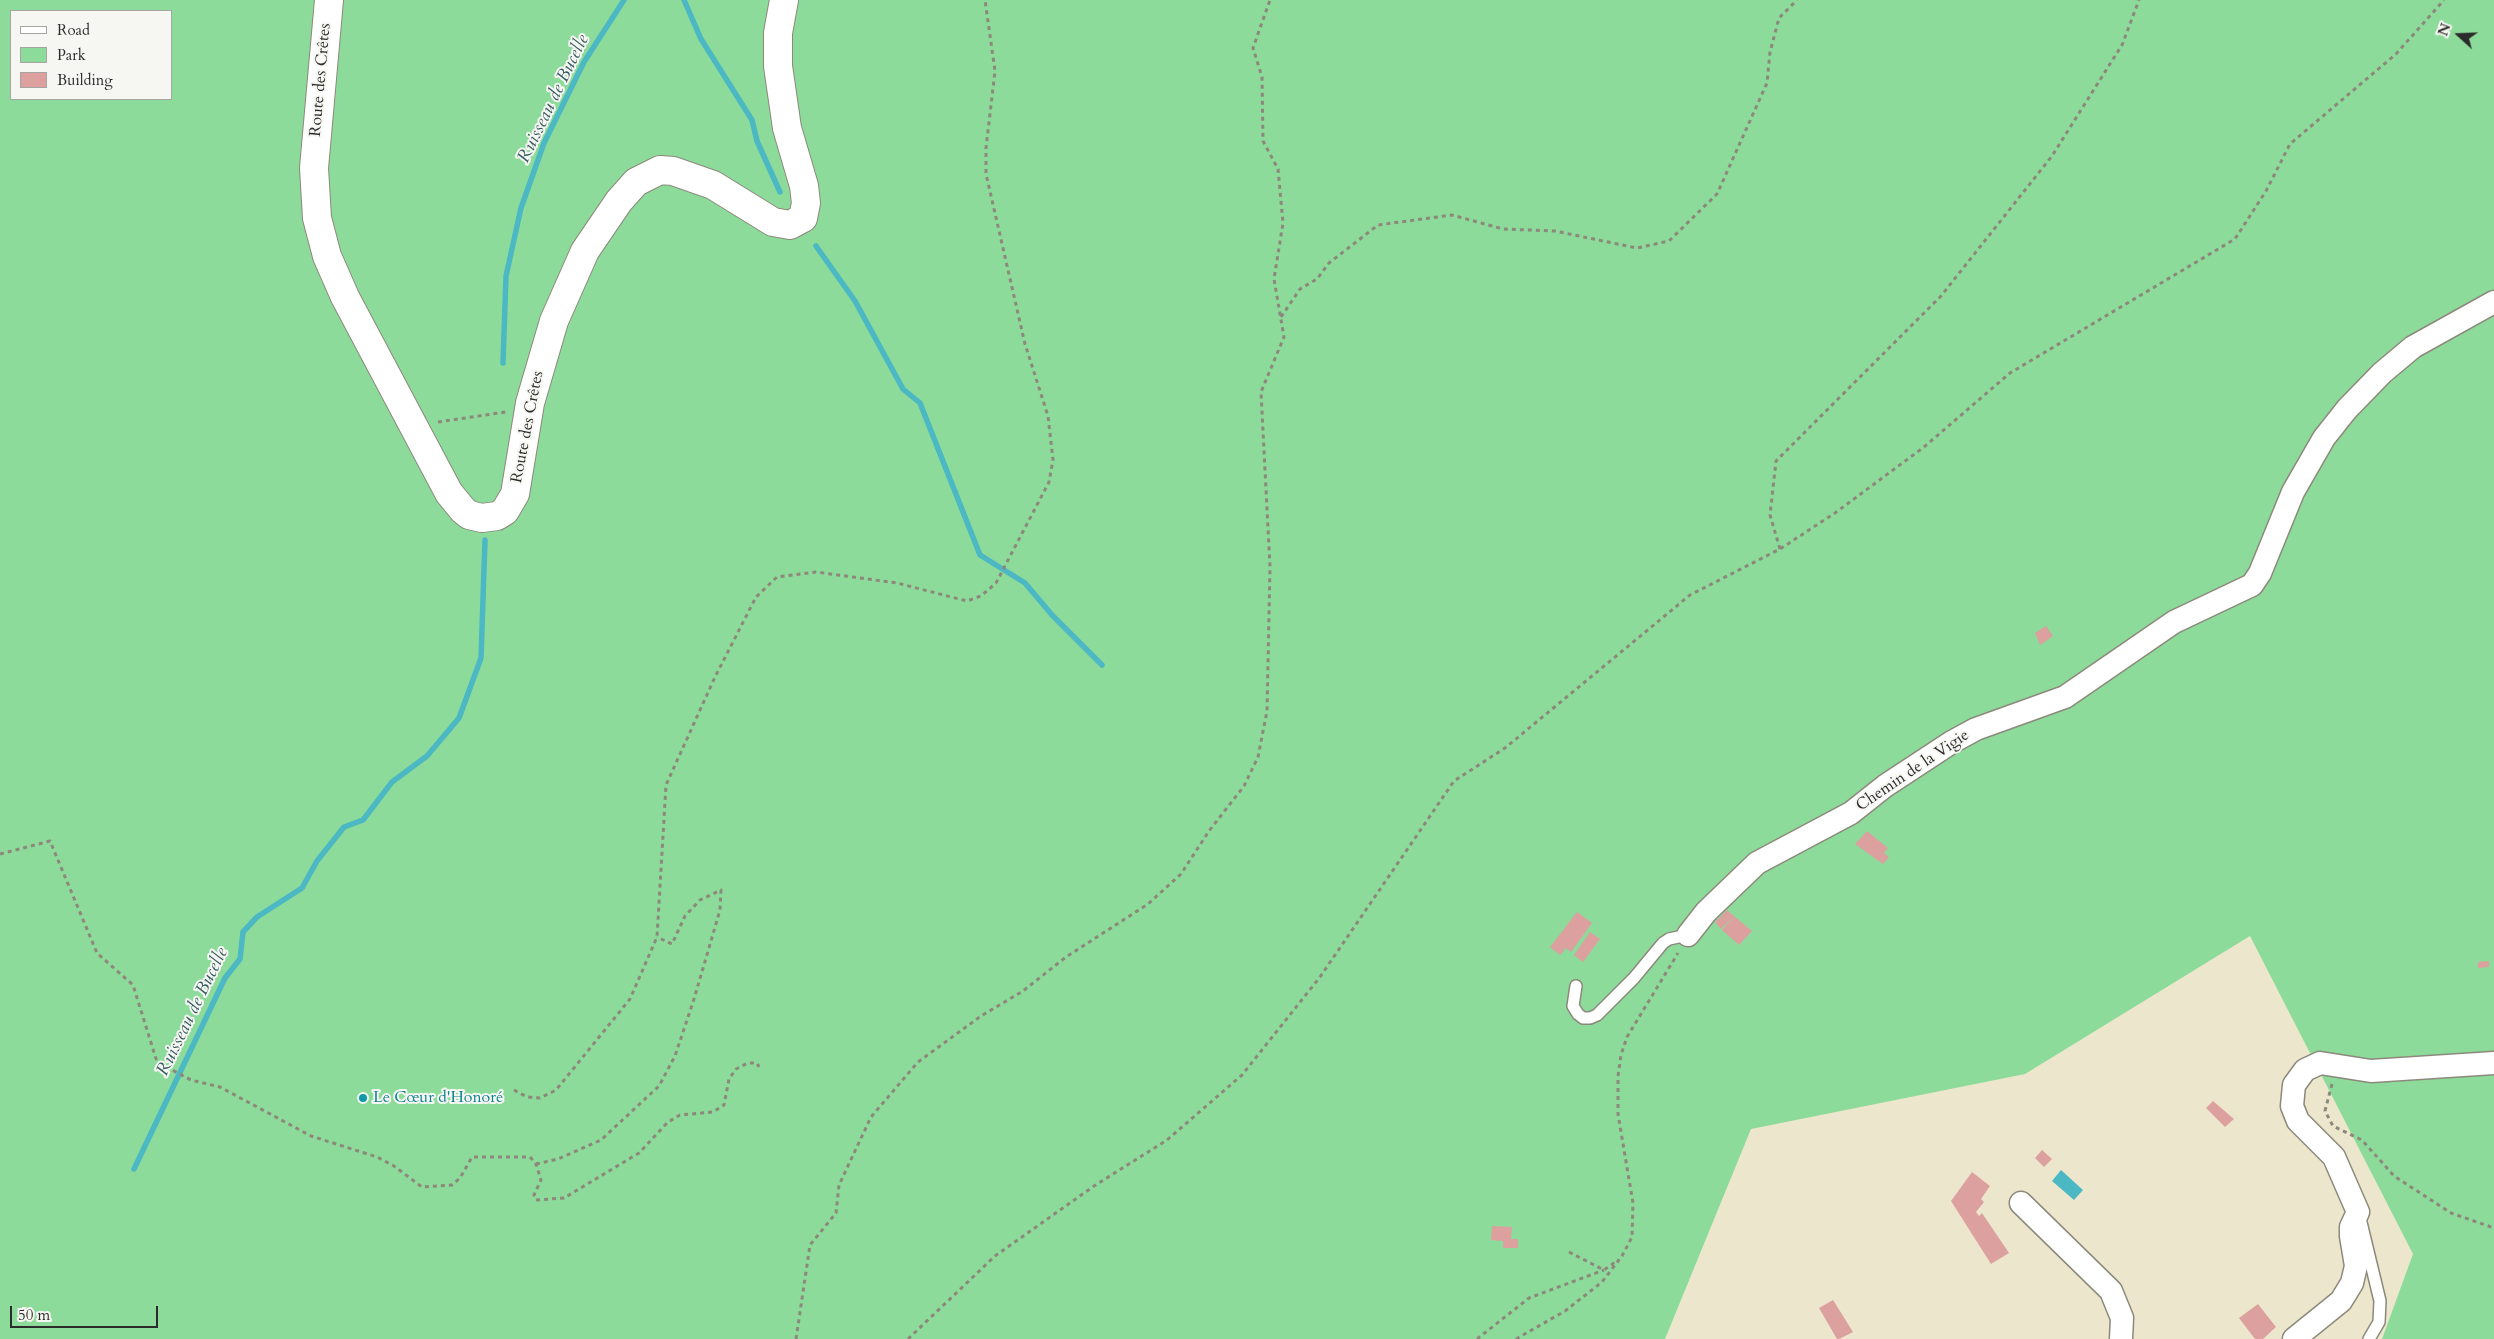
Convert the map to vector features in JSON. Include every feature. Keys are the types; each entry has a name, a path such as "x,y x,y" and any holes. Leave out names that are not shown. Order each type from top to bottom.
{"street":[{"name":"Route des Crêtes","path":"329,0 316,133 315,193 318,224 327,256 342,290 456,504 470,515 490,518 505,511 515,494 528,412 545,345 570,281 602,223 636,182 660,170 673,170 713,185 773,222 790,225 803,218 806,203 804,186 787,128 778,66 778,33 784,0"},
{"name":"Chemin de la Vigie","path":"1688,935 1706,912 1757,863 1850,813 1885,786 1952,742 1976,729 2065,697 2174,622 2252,585 2260,573 2293,492 2324,438 2347,409 2382,373 2413,347 2494,302"},
{"path":"2294,1339 2341,1301 2352,1283 2356,1266 2351,1227 2358,1212 2334,1157 2298,1121 2292,1106 2294,1085 2305,1070 2320,1064 2371,1071 2494,1063"},
{"path":"2021,1203 2111,1292 2118,1304 2122,1318 2121,1339"}],"lane":[{"path":"1576,986 1573,1006 1578,1014 1583,1018 1597,1015 1634,978 1663,943 1669,939 1688,935"},
{"path":"2358,1212 2380,1301 2379,1322 2369,1339"}],"path":[{"path":"514,1090 527,1096 540,1098 556,1090 630,999 657,937 666,785 715,677 756,597 777,577 816,572 897,583 966,601 981,596 996,583 1049,482 1053,460 1048,416 1025,344 986,174 986,148 995,71 985,0"},
{"path":"796,1339 810,1245 836,1213 838,1185 871,1117 918,1062 981,1016 1023,991 1066,957 1148,904 1181,874 1209,830 1244,786 1258,757 1267,710 1270,567 1261,392 1284,337 1274,279 1283,223 1278,169 1263,141 1262,77 1253,48 1270,0"},
{"path":"1281,318 1300,289 1317,279 1329,263 1378,225 1452,215 1503,229 1555,231 1637,248 1669,241 1717,194 1767,83 1770,52 1779,18 1797,0"},
{"path":"1780,549 1770,515 1776,461 1941,296 2052,156 2122,44 2139,0"},
{"path":"908,1339 995,1256 1094,1186 1166,1140 1242,1075 1320,977 1454,781 1505,748 1690,595 1780,549 1835,513 1924,447 2010,373 2235,239 2266,191 2290,144 2396,54 2444,0"},
{"path":"416,428 480,414 510,411 528,412"},
{"path":"0,854 50,841 97,953 133,985 157,1062 190,1080 220,1087 319,1139 377,1157 394,1166 422,1187 452,1185 460,1178 472,1157 530,1156 536,1164 541,1180 534,1195 536,1200 564,1198 639,1153 668,1122 680,1115 714,1112 724,1105 729,1079 736,1068 757,1063 759,1067"},
{"path":"536,1164 558,1159 601,1140 659,1086 675,1056 694,998 720,910 721,890 700,900 685,916 672,944 657,937"},
{"path":"1516,1339 1565,1311 1602,1282 1622,1256 1632,1237 1634,1220 1618,1114 1618,1076 1621,1055 1627,1037 1688,935"},
{"path":"2343,1067 2334,1079 2325,1111 2333,1126 2362,1140 2394,1176 2451,1213 2494,1228"},
{"path":"1570,1252 1604,1270"},
{"path":"1478,1339 1529,1298 1604,1270 1622,1256"}],"green space":[{"path":"0,0 2494,0 2494,1339 2382,1339 2413,1254 2250,936 2025,1074 1751,1129 1665,1339 0,1339"}],"water":[{"path":"2061,1170 2083,1190 2074,1200 2052,1181"}],"building":[{"path":"2046,626 2053,636 2040,645 2035,633"},
{"path":"1867,831 1888,848 1884,853 1889,857 1883,864 1855,844"},
{"path":"1727,910 1734,916 1721,929 1715,922"},
{"path":"1577,912 1592,923 1571,952 1566,948 1560,955 1550,947"},
{"path":"1734,916 1752,931 1739,945 1722,930"},
{"path":"1590,932 1600,939 1583,962 1574,955"},
{"path":"2489,961 2489,967 2478,968 2478,962"},
{"path":"2213,1101 2234,1119 2225,1127 2206,1108"},
{"path":"2042,1150 2052,1159 2044,1167 2035,1158"},
{"path":"1972,1172 1990,1186 1981,1199 1984,1202 1976,1212 1979,1216 1982,1213 2009,1253 1991,1264 1951,1201"},
{"path":"1492,1226 1512,1227 1511,1239 1518,1239 1518,1248 1503,1248 1503,1241 1491,1240"},
{"path":"1833,1300 1853,1332 1839,1339 1837,1339 1819,1308"},
{"path":"2258,1304 2276,1327 2263,1339 2255,1339 2239,1318"}],"waterway":[{"name":"Ruisseau de Bucelle","path":"503,363 506,276 521,208 544,143 584,62 624,0"},
{"path":"684,0 701,39 752,120 757,141 780,192"},
{"path":"816,246 855,301 903,389 920,403 980,555 1025,583 1052,615 1102,665"},
{"name":"Ruisseau de Bucelle","path":"134,1169 225,978 240,959 243,932 257,917 302,888 317,861 344,827 363,820 392,782 427,756 459,718 481,658 485,540"}],"place":[{"name":"Le Cœur d'Honoré","path":"363,1098"}]}
